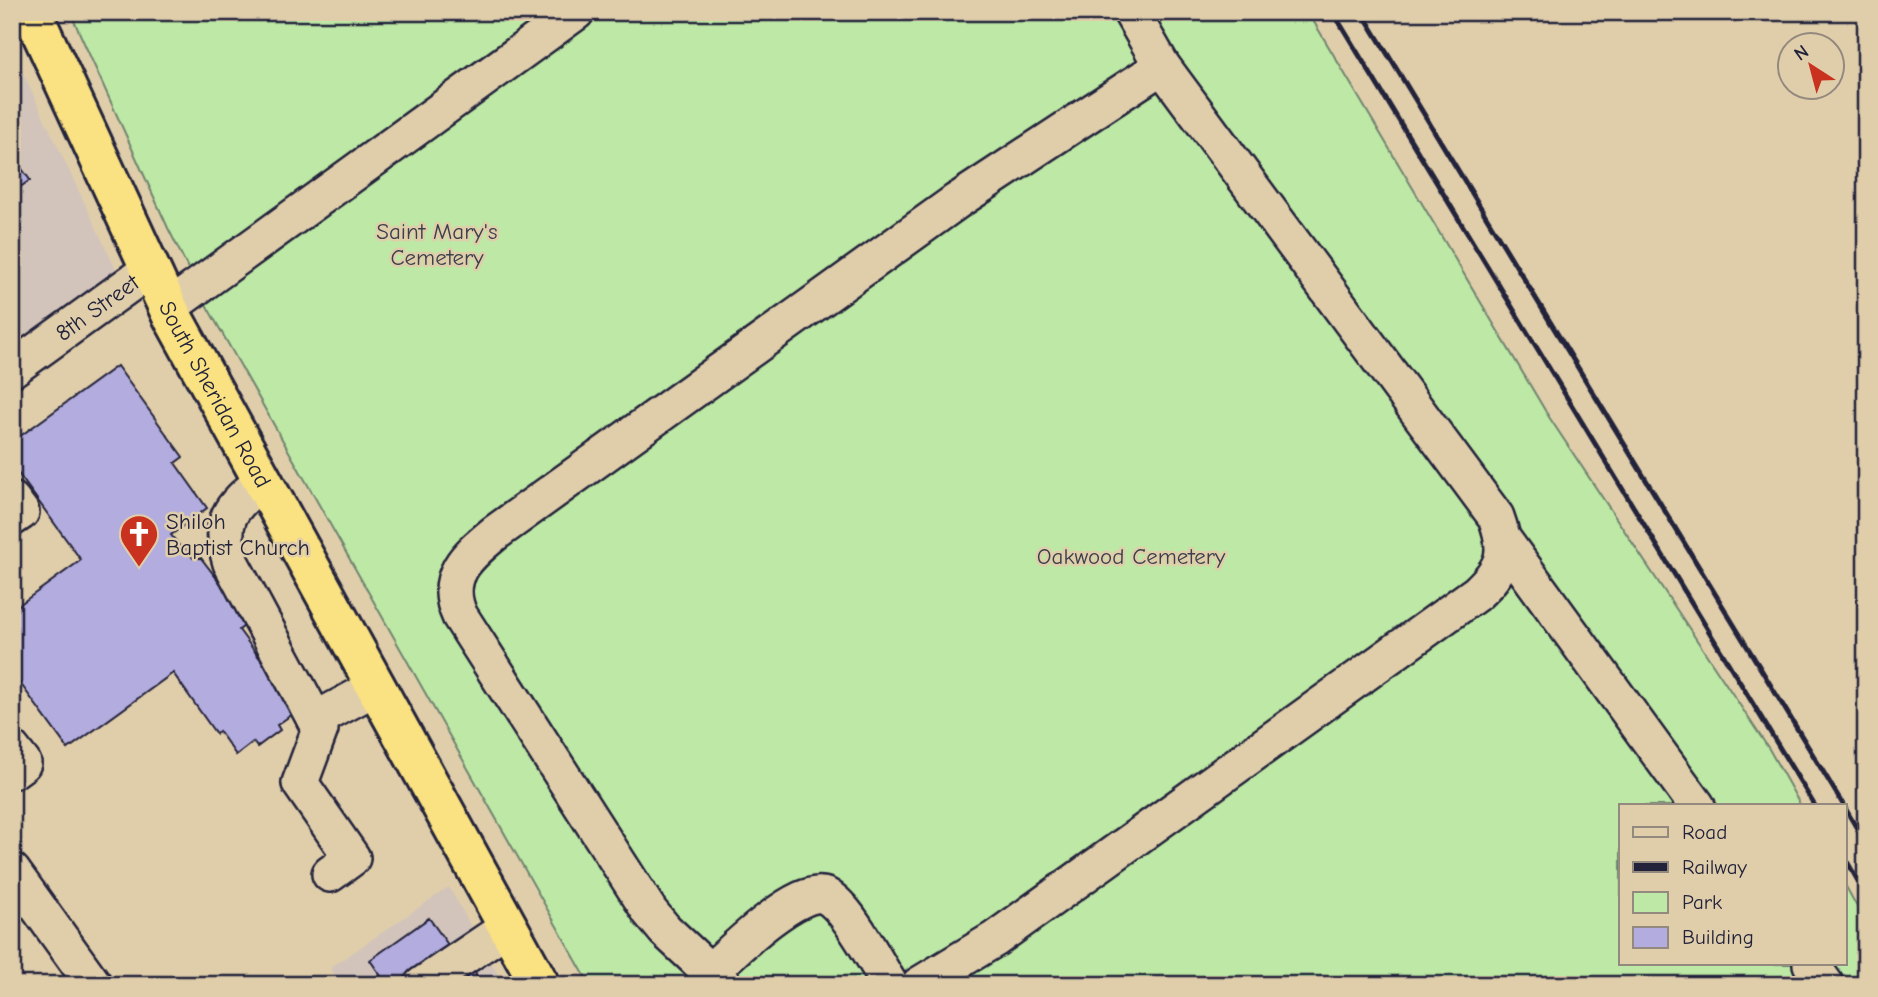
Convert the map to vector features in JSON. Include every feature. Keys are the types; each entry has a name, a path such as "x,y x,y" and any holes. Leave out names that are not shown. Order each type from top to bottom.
{"highway":[{"name":"South Sheridan Road","path":"32,12 168,307 540,985"}],"street":[{"path":"168,307 576,12"},
{"path":"1131,12 1162,66 1496,517 1505,542 1696,804"},
{"path":"890,985 844,914 825,896 817,895 801,900 752,933 717,978 665,930 650,912 460,616 453,593 460,569 471,553 495,533 957,201 1162,66"},
{"name":"8th Street","path":"12,369 149,270"},
{"path":"262,482 236,502 227,521 224,541 231,563 320,729 300,783 352,858 330,874"},
{"path":"919,985 995,939 1477,593 1500,566 1505,542"},
{"path":"315,720 376,687"},
{"path":"12,749 23,763 12,771"},
{"path":"12,871 94,985"},
{"path":"422,985 508,927"},
{"path":"1812,965 1826,985"}],"shaded area":[{"path":"12,50 133,305 12,393"},
{"path":"449,887 504,985 342,985 330,968"}],"green space":[{"name":"Oakwood Cemetery","path":"70,12 1308,12 1549,417 1769,749 1800,804 1619,804 1619,965 1846,965 1846,887 1866,923 1866,985 590,985 208,308 168,228"}],"building":[{"path":"12,155 30,180 12,193"},
{"name":"Shiloh Baptist Church","path":"117,366 183,457 175,463 207,508 171,535 193,558 201,558 224,588 244,626 239,630 280,686 277,688 294,713 277,725 280,730 257,747 253,742 236,755 219,731 216,734 173,673 68,749 12,672 12,610 81,560 12,465 12,442"},
{"path":"429,918 451,949 402,985 387,985 370,960"},
{"path":"470,962 481,985 438,985"}],"railway":[{"path":"1333,12 1814,804"},
{"path":"1362,12 1843,804"},
{"path":"1846,810 1866,844"},
{"path":"1846,860 1866,895"}],"place":[{"name":"Shiloh Baptist Church","path":"139,568"}],"park label":[{"name":"Saint Mary's Cemetery","path":"437,244"}]}
